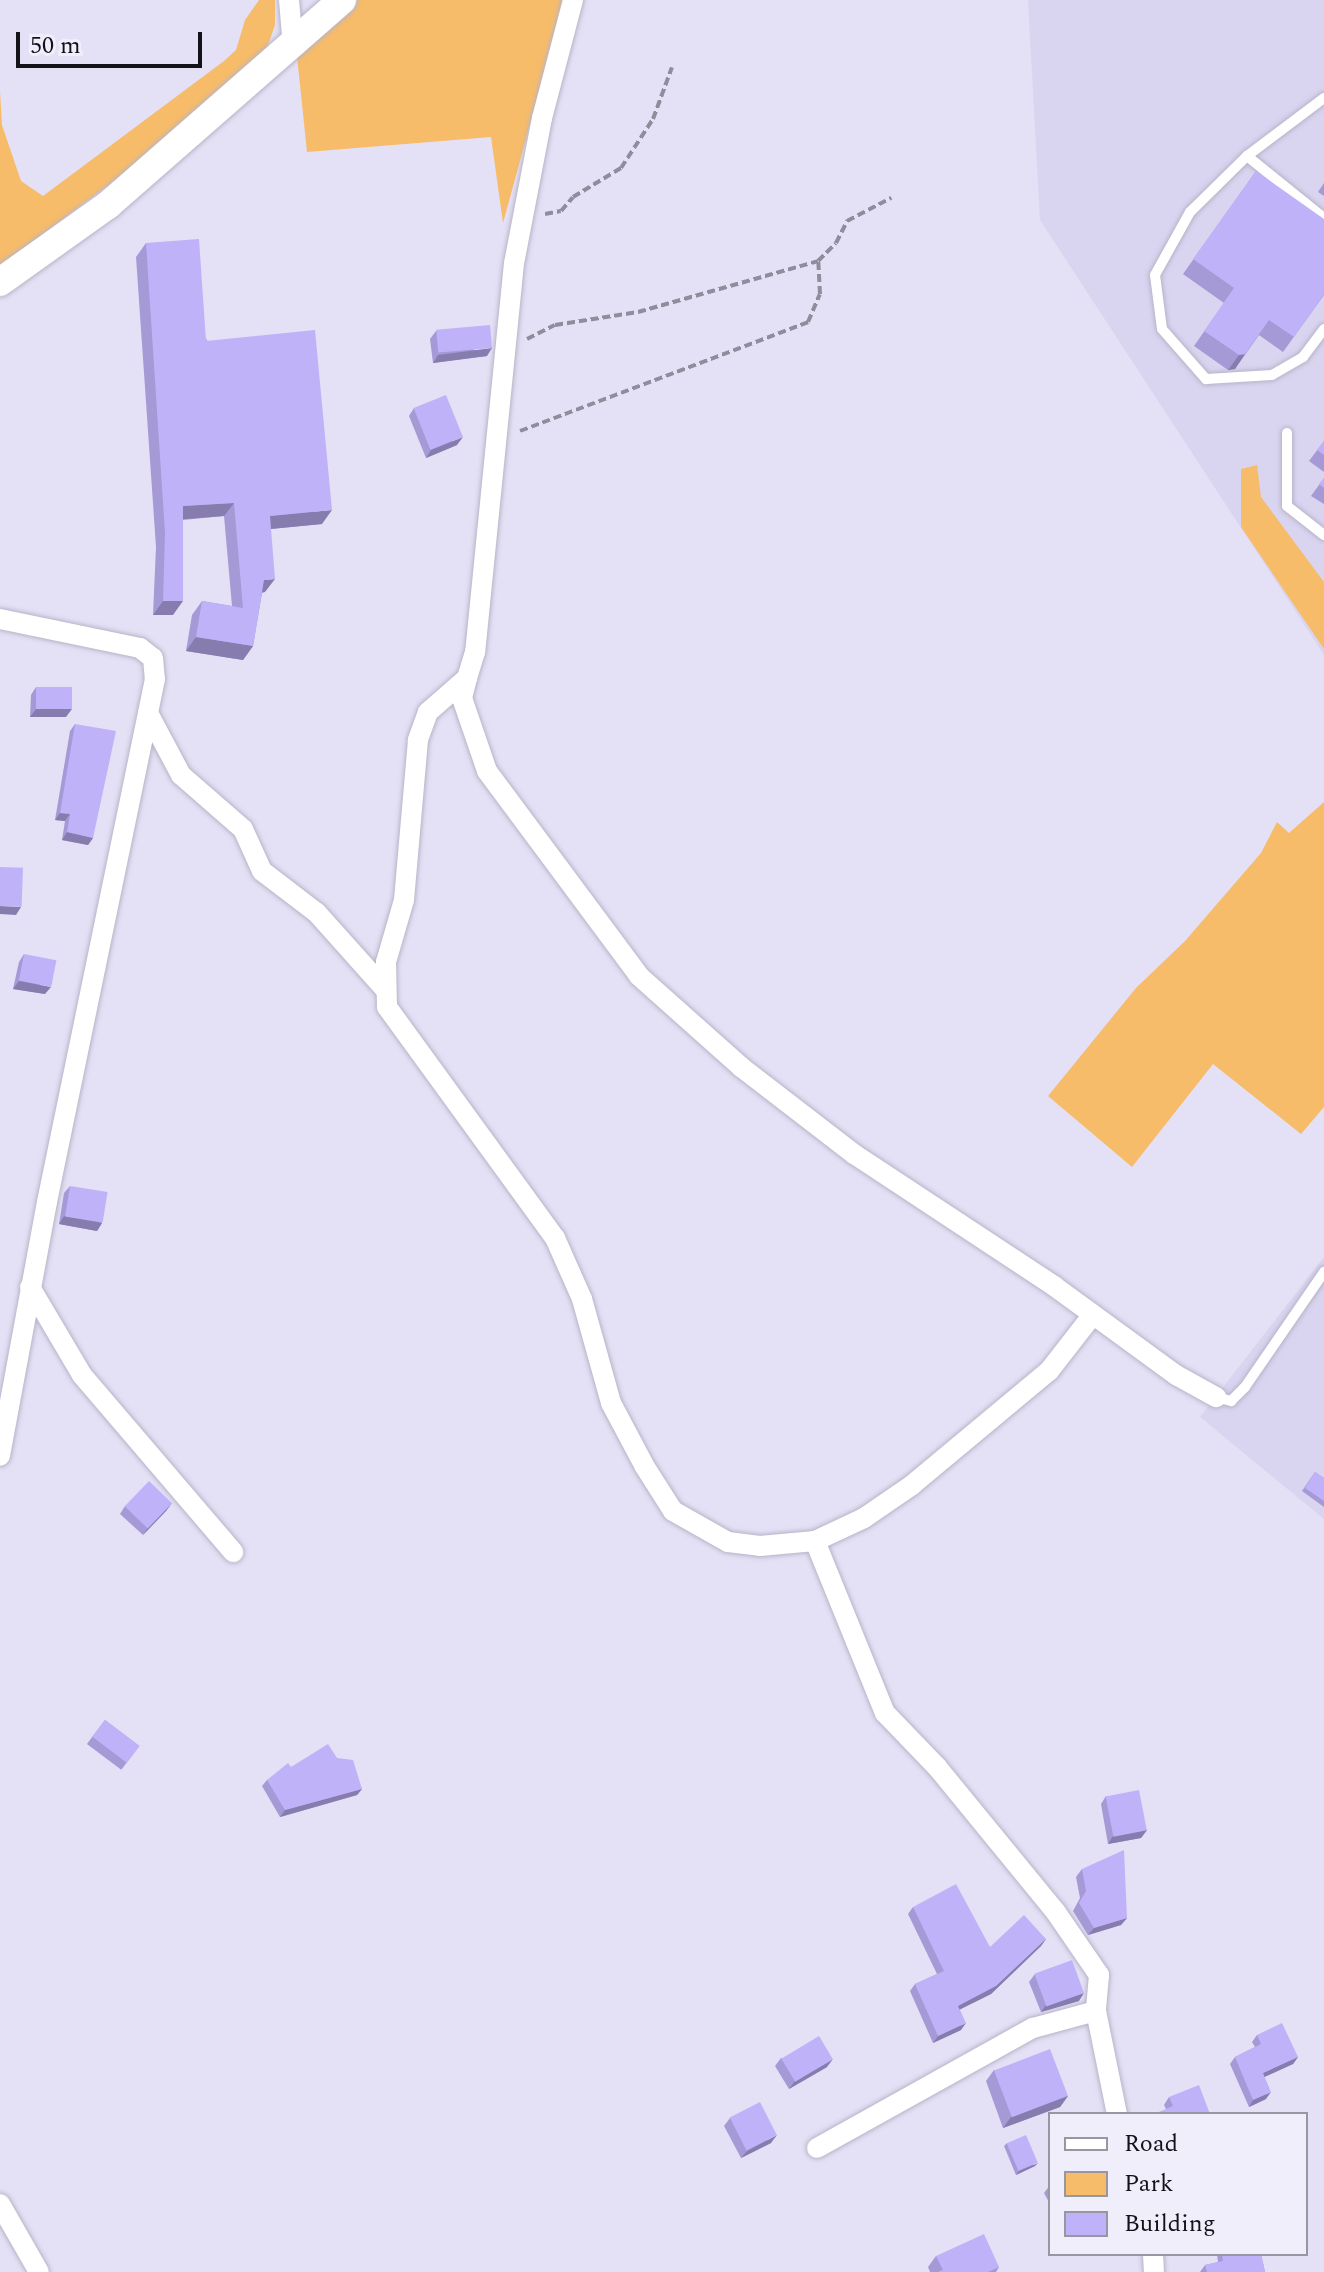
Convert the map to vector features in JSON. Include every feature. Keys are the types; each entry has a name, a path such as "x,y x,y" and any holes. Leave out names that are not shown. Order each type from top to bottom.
{"street":[{"path":"289,0 293,47"},
{"path":"0,282 108,205 293,47 342,0"},
{"path":"573,0 523,218 504,351 475,652 462,698 487,771 639,976 741,1067 854,1154 1054,1286 1091,1317 1216,1397"},
{"path":"0,619 140,648 153,658 155,679 15,1361 0,1456"},
{"path":"467,678 428,712 418,740 404,900 384,988 387,1007 555,1238 582,1299 611,1403 673,1511 728,1542 760,1546 815,1541 864,1518 912,1485 1049,1371 1091,1317"},
{"path":"148,713 181,775 243,829 262,871 317,913 384,988"},
{"path":"30,1287 82,1375 233,1552"},
{"path":"0,1380 15,1361"},
{"path":"815,1541 885,1713 937,1767 1074,1934 1099,1975 1096,2011 1117,2112"},
{"path":"817,2148 1033,2028 1096,2011"},
{"path":"0,2204 39,2272"}],"lane":[{"path":"1324,98 1247,156 1190,212 1155,275 1162,329 1206,379 1272,375 1303,357 1324,329"},
{"path":"1247,156 1324,218"},
{"path":"1287,433 1287,506 1324,535"},
{"path":"1216,1397 1231,1401 1245,1387 1324,1272"}],"path":[{"path":"523,218 561,211 573,197 621,168 653,119 672,67"},
{"path":"504,351 555,325 638,312 818,261 836,243 847,221 891,198"},
{"path":"495,440 808,322 820,294 818,261"}],"shaded area":[{"path":"1028,0 1324,0 1324,655 1040,220"},
{"path":"1324,1257 1324,1519 1200,1417"}],"green space":[{"path":"259,0 275,0 275,25 266,51 147,156 0,266 0,91 2,125 21,181 43,196 224,61 236,50 245,20"},
{"path":"358,0 564,0 503,223 491,137 307,152 297,56"},
{"path":"1257,465 1261,497 1324,582 1324,649 1241,527 1241,469"},
{"path":"1324,802 1324,1107 1301,1134 1213,1064 1132,1167 1048,1096 1136,988 1185,941 1261,853 1277,822 1289,833"}],"building":[{"path":"1256,171 1324,219 1324,294 1294,337 1269,320 1245,354 1239,355 1204,331 1234,288 1193,259"},
{"path":"199,239 206,341 315,330 332,510 270,516 275,579 264,580 253,646 196,637 202,601 243,608 234,503 183,506 183,601 163,601 165,533 146,243"},
{"path":"490,325 492,348 438,353 436,330"},
{"path":"446,395 463,437 430,450 414,408"},
{"path":"1324,441 1324,455 1317,450"},
{"path":"36,687 72,687 72,709 36,709"},
{"path":"75,724 116,731 93,838 67,832 70,814 60,813"},
{"path":"0,867 23,868 22,907 0,906"},
{"path":"24,954 56,960 51,987 19,981"},
{"path":"70,1186 108,1192 103,1223 65,1217"},
{"path":"1315,1472 1324,1478 1324,1501 1305,1488"},
{"path":"149,1481 172,1503 148,1528 125,1506"},
{"path":"105,1720 139,1746 127,1763 92,1737"},
{"path":"328,1744 337,1758 353,1760 362,1789 285,1810 267,1780 288,1763 291,1767"},
{"path":"1139,1790 1147,1830 1113,1837 1106,1796"},
{"path":"1124,1850 1127,1918 1094,1928 1079,1903 1086,1891 1082,1869"},
{"path":"956,1884 990,1947 1024,1915 1046,1939 996,1986 958,2006 966,2023 938,2036 915,1984 944,1971 913,1907"},
{"path":"1072,1960 1084,1993 1046,2007 1034,1974"},
{"path":"1282,2023 1298,2057 1263,2073 1271,2092 1253,2100 1235,2057 1261,2044 1257,2035"},
{"path":"819,2036 833,2059 795,2082 781,2059"},
{"path":"1050,2049 1068,2096 1012,2117 994,2071"},
{"path":"1199,2085 1209,2112 1159,2112 1173,2106 1169,2097"},
{"path":"760,2102 777,2135 747,2150 730,2117"},
{"path":"1026,2135 1038,2163 1018,2171 1007,2143"},
{"path":"984,2234 999,2267 988,2272 938,2272 943,2270 936,2256"},
{"path":"1222,2256 1261,2256 1265,2272 1207,2272 1205,2265 1223,2261"}]}
